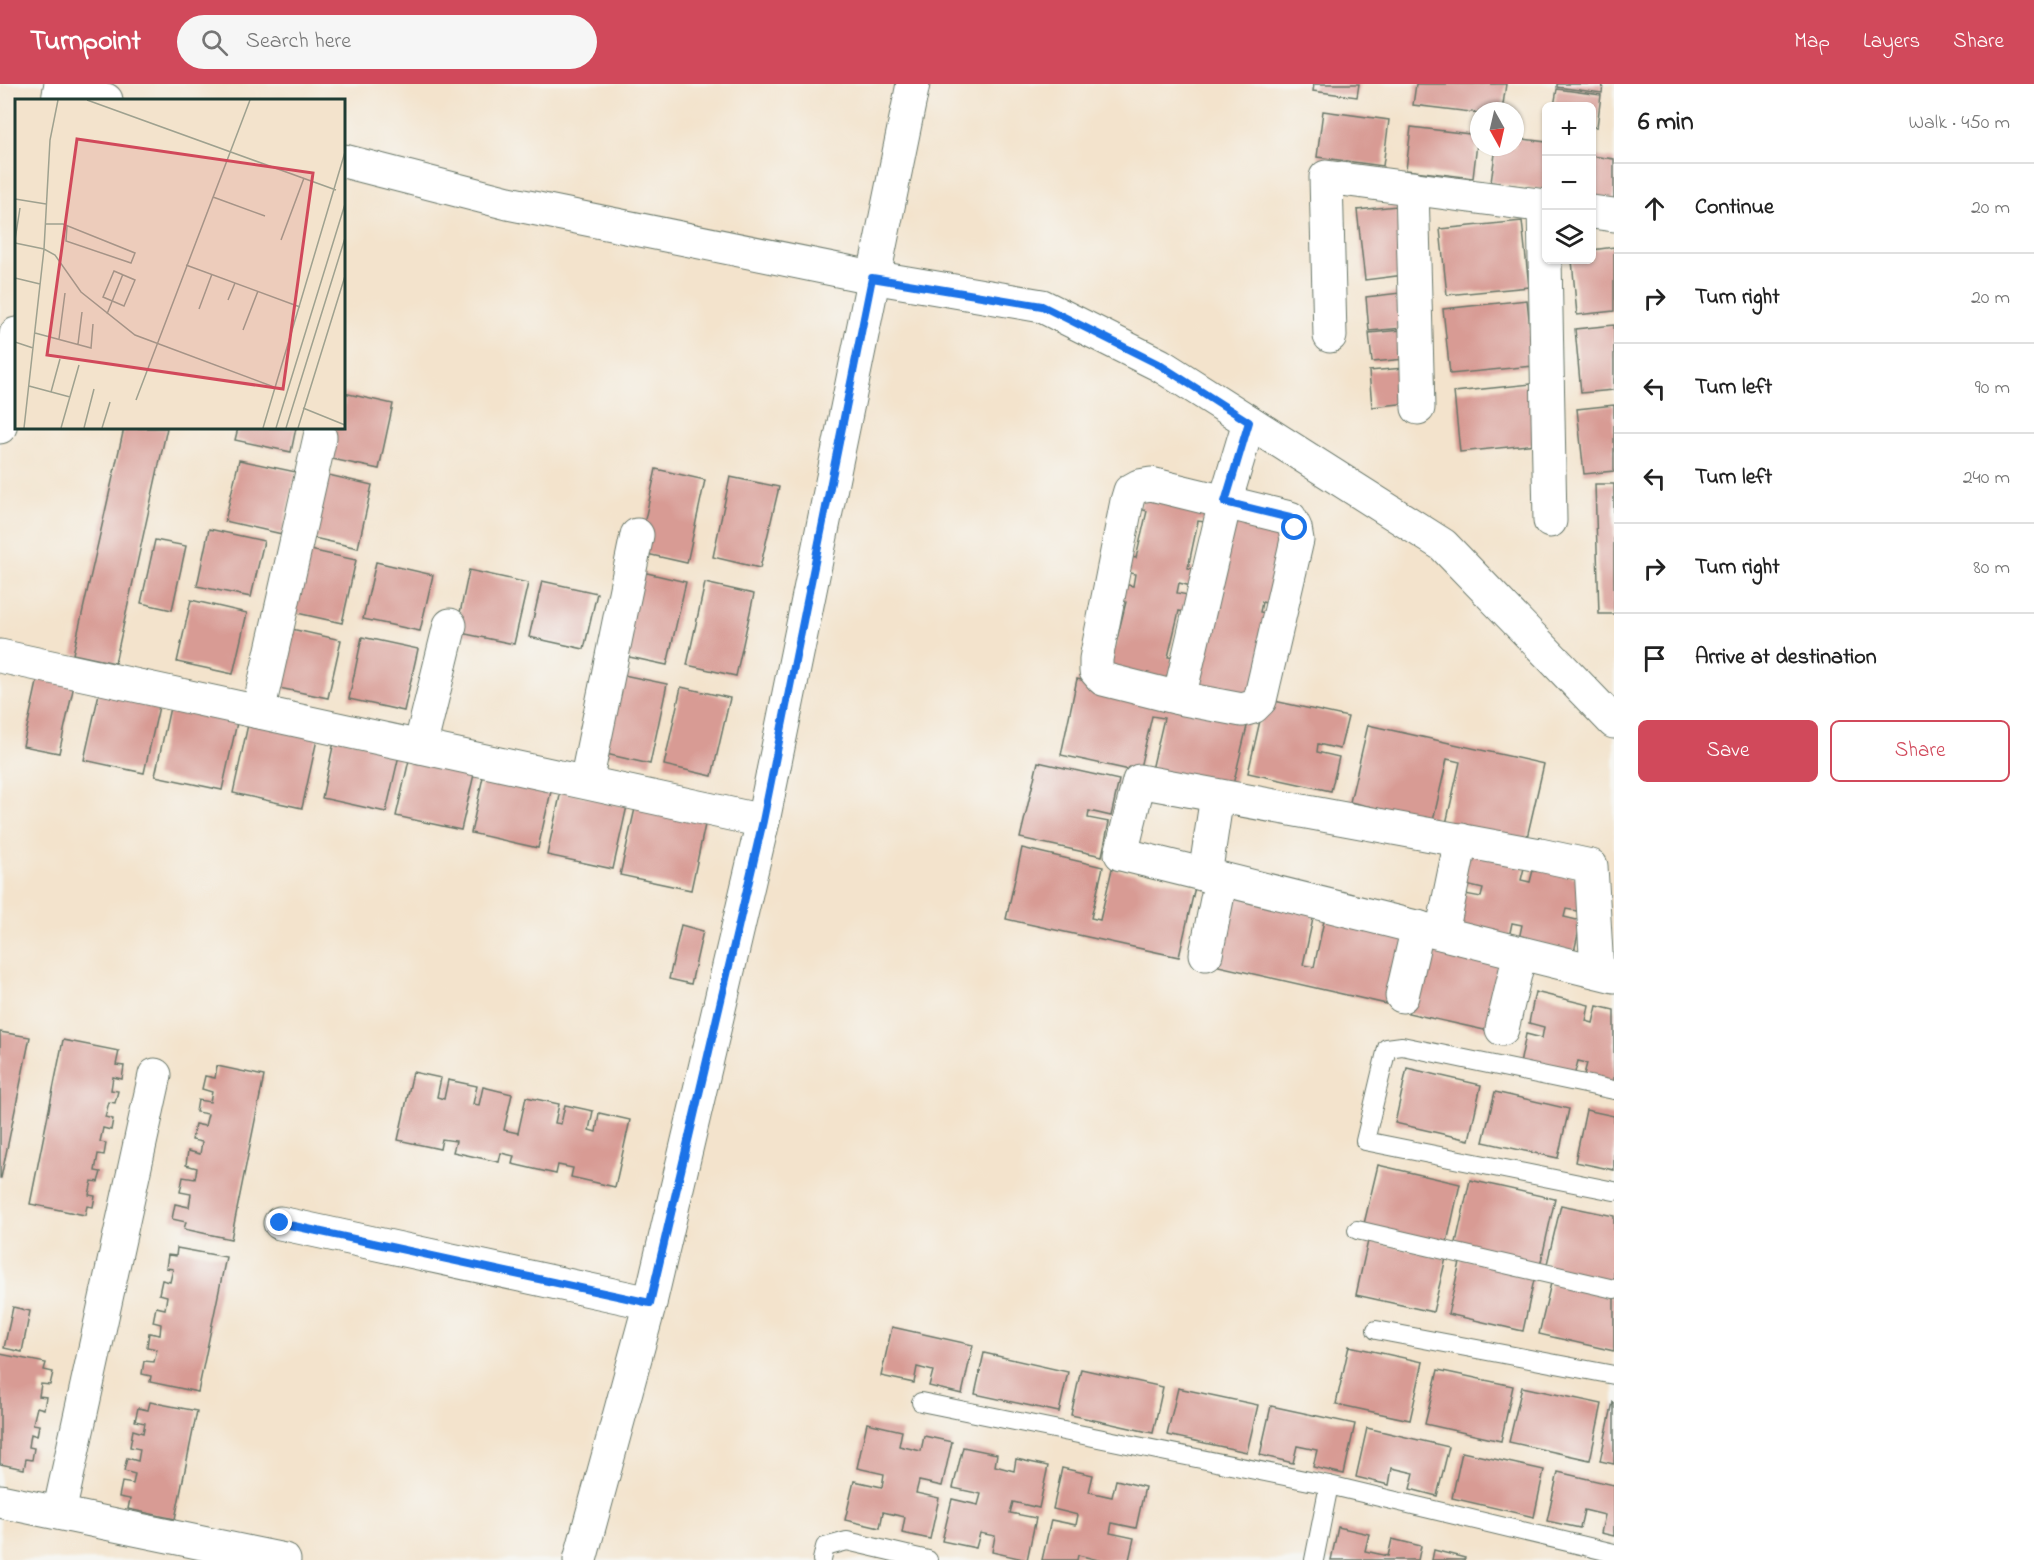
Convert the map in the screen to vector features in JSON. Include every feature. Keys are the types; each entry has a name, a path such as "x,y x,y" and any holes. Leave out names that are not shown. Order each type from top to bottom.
{"street":[{"path":"580,1560 650,1303 763,821 872,278 914,84"},
{"path":"59,91 101,99"},
{"path":"345,161 508,203 872,278 1042,306 1160,365 1443,545 1614,722"},
{"path":"1330,336 1326,177 1542,206"},
{"path":"1412,188 1418,408"},
{"path":"1545,210 1550,521"},
{"path":"1596,213 1614,215"},
{"path":"0,427 15,340"},
{"path":"1179,698 1225,502 1249,422"},
{"path":"258,712 320,436"},
{"path":"1150,484 1225,502 1290,518 1295,528 1297,540 1260,700 1253,707 1242,710 1179,698 1103,679 1096,671 1096,659 1130,491 1150,484"},
{"path":"586,782 636,535"},
{"path":"420,747 450,625"},
{"path":"0,656 763,821"},
{"path":"1139,781 1461,840 1591,866 1605,974 1121,854 1139,781"},
{"path":"1206,954 1217,796"},
{"path":"1402,996 1430,930 1461,840"},
{"path":"1502,1029 1521,953"},
{"path":"58,1512 155,1075"},
{"path":"280,1223 650,1303"},
{"path":"0,1501 284,1560"}],"lane":[{"path":"1614,1090 1402,1046 1387,1048 1365,1141 1614,1191"},
{"path":"1357,1230 1614,1289"},
{"path":"1376,1330 1614,1375"},
{"path":"921,1402 1329,1485 1614,1553"},
{"path":"1314,1560 1329,1485"},
{"path":"822,1560 825,1546 847,1542 928,1560"}],"building":[{"path":"1314,84 1359,84 1357,97 1313,91"},
{"path":"1416,84 1506,84 1503,102 1470,102 1470,112 1413,105"},
{"path":"1557,84 1603,84 1602,93 1557,87"},
{"path":"1557,89 1601,95 1597,127 1596,102 1555,102"},
{"path":"1323,111 1389,120 1383,166 1317,157"},
{"path":"1411,127 1470,134 1470,156 1476,156 1473,178 1406,170"},
{"path":"1524,139 1542,141 1542,189 1491,182 1495,156 1524,156"},
{"path":"1596,157 1614,159 1614,203 1596,201"},
{"path":"1397,206 1404,275 1365,280 1357,210"},
{"path":"1522,221 1529,287 1447,295 1440,229"},
{"path":"1614,247 1614,311 1577,315 1572,264 1596,264 1596,249"},
{"path":"1400,293 1404,328 1369,331 1366,297"},
{"path":"1527,300 1534,366 1450,374 1443,309"},
{"path":"1614,325 1614,390 1581,393 1575,329"},
{"path":"1402,330 1405,359 1372,362 1369,333"},
{"path":"1404,368 1408,403 1372,407 1369,371"},
{"path":"1531,384 1537,444 1460,452 1454,392"},
{"path":"345,393 393,404 379,469 323,457 330,429 345,429"},
{"path":"1614,405 1614,471 1584,474 1577,409"},
{"path":"124,429 167,429 115,663 73,654"},
{"path":"238,429 296,429 291,452 235,440"},
{"path":"239,460 296,472 282,534 225,521"},
{"path":"656,469 705,480 687,563 638,552"},
{"path":"320,473 372,485 358,548 305,536"},
{"path":"730,477 779,487 760,568 713,557"},
{"path":"1595,484 1614,484 1614,614 1599,614"},
{"path":"1143,496 1207,510 1205,522 1198,521 1188,568 1194,569 1191,586 1179,583 1177,593 1188,595 1184,612 1179,611 1168,657 1174,658 1169,681 1104,666 1109,646 1115,647 1126,602 1119,600 1123,584 1133,586 1135,574 1125,572 1129,557 1136,558 1147,511 1140,509"},
{"path":"1230,516 1289,532 1274,605 1262,602 1260,612 1272,615 1251,699 1190,687"},
{"path":"209,529 264,541 251,597 197,586"},
{"path":"155,540 186,546 172,610 141,603"},
{"path":"301,548 356,560 342,623 288,611"},
{"path":"376,562 433,575 420,631 363,619"},
{"path":"469,570 528,583 514,644 456,632"},
{"path":"634,570 686,582 667,665 615,654"},
{"path":"542,581 597,593 584,649 529,637"},
{"path":"705,583 754,594 736,676 687,665"},
{"path":"191,600 247,613 233,674 177,662"},
{"path":"287,628 341,640 328,698 274,687"},
{"path":"362,637 418,649 404,711 349,699"},
{"path":"614,673 667,684 650,764 597,752"},
{"path":"38,678 74,685 59,753 23,746"},
{"path":"1077,679 1249,718 1231,793 1151,774 1164,718 1152,716 1139,772 1061,755"},
{"path":"681,687 730,698 712,776 664,765"},
{"path":"100,689 160,702 144,773 84,760"},
{"path":"1265,699 1348,717 1340,749 1318,744 1317,752 1339,757 1331,791 1248,773"},
{"path":"171,703 238,718 222,790 155,776"},
{"path":"249,720 318,735 302,808 233,793"},
{"path":"1368,725 1544,764 1526,842 1446,824 1460,762 1447,759 1433,821 1350,802"},
{"path":"335,737 400,751 386,812 322,798"},
{"path":"410,756 475,770 461,830 396,816"},
{"path":"1038,762 1119,780 1111,816 1089,811 1088,818 1109,822 1102,856 1020,838"},
{"path":"484,772 552,787 538,848 471,833"},
{"path":"561,791 627,806 613,869 547,855"},
{"path":"636,804 706,820 691,890 620,875"},
{"path":"1022,848 1103,867 1091,918 1100,920 1112,869 1195,887 1179,957 1006,919"},
{"path":"1469,852 1525,864 1521,880 1530,882 1534,866 1586,880 1583,912 1566,909 1564,917 1581,921 1574,952 1519,939 1522,925 1512,923 1509,937 1453,925 1460,893 1481,897 1483,889 1462,884"},
{"path":"1231,895 1314,914 1303,965 1314,967 1325,916 1407,934 1391,1005 1214,965"},
{"path":"681,925 703,931 691,984 669,979"},
{"path":"1424,941 1505,959 1489,1031 1408,1013"},
{"path":"1535,992 1589,1005 1586,1021 1593,1023 1597,1006 1614,1010 1614,1085 1583,1079 1587,1063 1578,1061 1574,1076 1520,1064 1526,1034 1542,1038 1544,1027 1529,1023"},
{"path":"0,1032 30,1037 1,1178 0,1178"},
{"path":"63,1040 119,1051 116,1065 124,1066 122,1079 113,1077 111,1090 118,1091 115,1103 109,1102 105,1117 113,1119 111,1130 103,1128 100,1142 106,1143 104,1155 98,1154 95,1171 101,1172 98,1182 92,1181 89,1195 95,1196 93,1207 87,1206 85,1215 30,1204"},
{"path":"217,1066 264,1076 231,1239 184,1229 186,1222 172,1219 175,1204 189,1207 191,1194 180,1192 183,1177 195,1179 197,1168 186,1165 188,1151 200,1154 202,1142 192,1140 195,1124 205,1126 208,1114 196,1112 198,1100 210,1102 212,1092 202,1089 205,1076 215,1078"},
{"path":"1407,1068 1481,1085 1469,1140 1395,1123"},
{"path":"413,1072 441,1078 437,1097 444,1099 448,1080 477,1086 473,1104 479,1105 483,1087 512,1094 504,1130 518,1133 526,1097 559,1104 555,1123 561,1124 565,1105 593,1111 589,1130 596,1132 599,1113 630,1120 615,1187 571,1177 573,1168 558,1165 556,1174 512,1164 514,1156 501,1153 499,1162 453,1152 456,1141 442,1139 440,1149 398,1140"},
{"path":"1495,1092 1569,1109 1558,1158 1483,1142"},
{"path":"1586,1110 1614,1116 1614,1170 1575,1162"},
{"path":"1378,1165 1460,1184 1446,1247 1363,1228"},
{"path":"1470,1180 1555,1199 1540,1266 1455,1247"},
{"path":"1561,1205 1614,1216 1614,1284 1546,1268"},
{"path":"1368,1241 1446,1258 1433,1312 1356,1295"},
{"path":"177,1248 226,1257 198,1392 150,1382 151,1376 142,1374 144,1361 154,1362 157,1349 147,1347 149,1333 160,1335 161,1324 153,1322 156,1307 165,1309 167,1296 159,1294 162,1280 170,1282 173,1269 166,1268 168,1255 176,1256"},
{"path":"1461,1258 1535,1275 1523,1331 1448,1314"},
{"path":"1551,1283 1614,1297 1614,1351 1539,1334"},
{"path":"13,1307 30,1311 22,1352 4,1348"},
{"path":"892,1327 973,1345 962,1394 929,1386 933,1371 917,1367 914,1383 881,1376"},
{"path":"1349,1346 1423,1362 1410,1420 1336,1404"},
{"path":"984,1353 1068,1372 1059,1412 975,1394"},
{"path":"0,1354 46,1363 44,1370 53,1372 50,1385 41,1384 39,1396 46,1397 44,1409 37,1407 33,1424 39,1425 37,1436 31,1434 29,1447 34,1448 32,1460 26,1459 24,1469 0,1464"},
{"path":"1081,1369 1163,1387 1153,1433 1071,1415"},
{"path":"1438,1370 1513,1386 1501,1441 1425,1424"},
{"path":"1522,1387 1602,1404 1590,1460 1509,1442"},
{"path":"1178,1388 1258,1405 1247,1452 1167,1435"},
{"path":"150,1402 197,1411 175,1519 128,1509 130,1499 119,1497 122,1482 133,1484 135,1474 124,1471 127,1458 138,1461 140,1449 130,1447 133,1430 143,1433 145,1423 135,1421 138,1408 148,1410"},
{"path":"1614,1403 1614,1464 1600,1461"},
{"path":"1271,1406 1355,1424 1344,1474 1313,1467 1317,1450 1297,1446 1293,1463 1260,1455"},
{"path":"867,1423 902,1431 899,1446 921,1451 924,1436 952,1442 942,1486 919,1481 916,1493 939,1498 930,1539 902,1533 905,1517 883,1512 880,1528 845,1520 854,1481 882,1487 884,1474 857,1468"},
{"path":"1367,1428 1449,1447 1437,1496 1410,1489 1414,1473 1392,1468 1389,1485 1356,1477"},
{"path":"963,1447 997,1454 995,1466 1014,1471 1016,1459 1048,1466 1039,1508 1013,1502 1010,1513 1036,1518 1027,1560 992,1552 995,1536 980,1533 976,1548 942,1541 952,1499 978,1505 981,1494 953,1488"},
{"path":"1462,1452 1544,1470 1534,1517 1452,1498"},
{"path":"1062,1468 1093,1475 1089,1492 1112,1497 1116,1480 1145,1487 1136,1528 1112,1523 1110,1533 1134,1538 1129,1560 1098,1560 1078,1555 1077,1560 1042,1560 1051,1520 1076,1525 1078,1515 1053,1509"},
{"path":"1558,1472 1614,1485 1614,1536 1601,1533 1605,1515 1584,1510 1580,1528 1547,1521"},
{"path":"1338,1527 1369,1534 1365,1551 1388,1556 1392,1539 1421,1546 1418,1560 1331,1560"},
{"path":"1434,1550 1465,1558 1464,1560 1432,1560"}],"route":[{"path":"280,1223 650,1303 763,821 872,278 1042,306 1160,365 1249,422 1225,502 1290,518 1295,528"}]}
